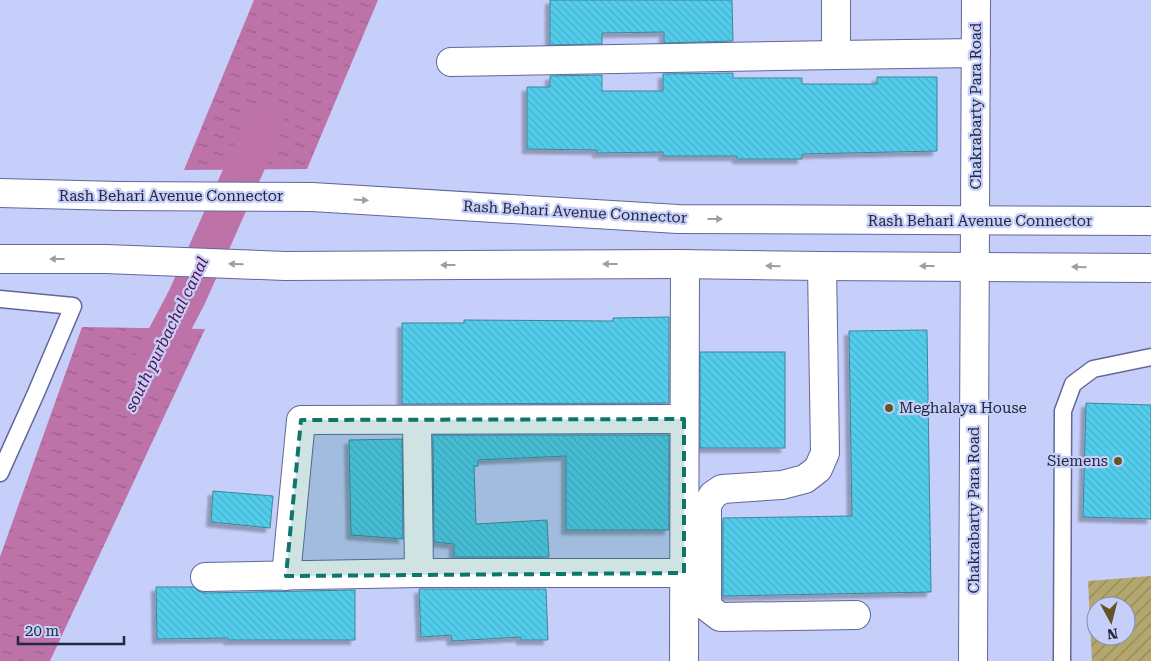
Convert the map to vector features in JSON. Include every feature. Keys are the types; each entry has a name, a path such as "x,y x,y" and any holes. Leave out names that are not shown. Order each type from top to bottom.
{"street":[{"path":"836,0 836,55"},
{"name":"Chakrabarty Para Road","path":"973,661 976,0"},
{"path":"451,62 976,53"},
{"name":"Rash Behari Avenue Connector","path":"0,193 117,196 312,196 678,219 1151,221"},
{"path":"0,259 106,259 285,266 685,264 1151,268"},
{"path":"684,661 685,264"},
{"path":"822,266 825,453 818,469 805,479 782,486 722,489 713,495 707,505 707,607 720,617 856,615"},
{"path":"286,576 301,420 684,419"},
{"path":"417,420 418,573"},
{"path":"205,577 418,573 684,573"}],"lane":[{"path":"0,299 72,306 36,393 0,472"},
{"path":"1062,661 1063,411 1073,384 1093,369 1151,357"}],"highlighted area":[{"path":"684,419 684,573 286,576 301,420"}],"shaded area":[{"path":"1151,576 1151,661 1092,661 1091,646 1136,646 1136,596 1089,596 1088,581"}],"water":[{"path":"254,0 378,0 307,169 184,170"},
{"path":"82,327 205,329 50,661 0,661 0,557"}],"building":[{"path":"550,0 732,0 733,41 664,43 664,32 602,33 602,44 550,45"},
{"path":"733,73 733,78 802,78 802,84 877,84 877,77 937,77 937,151 802,154 802,159 737,159 737,156 663,156 663,152 597,153 597,150 527,149 527,87 550,87 550,76 602,75 602,91 663,91 663,74"},
{"path":"669,317 669,403 402,404 402,323 464,323 464,320 613,321 613,318"},
{"name":"Meghalaya House","path":"927,330 931,592 723,596 723,518 852,516 849,331"},
{"path":"700,352 785,352 785,448 700,448"},
{"name":"Siemens","path":"1086,403 1151,405 1151,519 1083,517"},
{"path":"433,435 669,435 669,530 566,530 566,456 478,460 478,466 474,466 476,524 547,520 549,557 454,557 454,544 434,542"},
{"path":"402,439 403,539 351,535 349,440"},
{"path":"213,491 273,496 270,528 211,522"},
{"path":"156,587 194,587 198,591 205,593 355,590 355,640 157,639"},
{"path":"419,589 546,589 548,640 521,640 521,637 452,641 451,635 421,637"}],"waterway":[{"name":"south purbachal canal","path":"147,373 187,297 265,122"}],"place":[{"name":"Meghalaya House","path":"889,408"},
{"name":"Siemens","path":"1118,461"}]}
